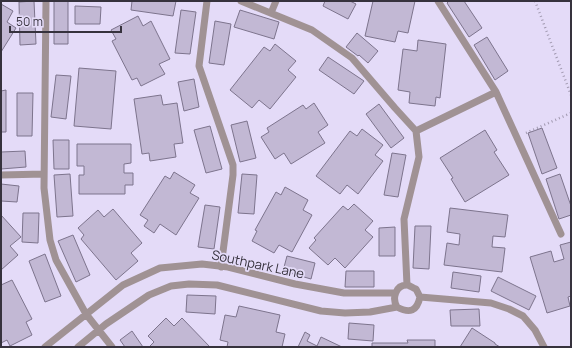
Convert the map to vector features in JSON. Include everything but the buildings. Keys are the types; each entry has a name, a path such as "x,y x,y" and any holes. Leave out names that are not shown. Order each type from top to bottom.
{"lane":[{"path":"46,1 44,188 50,240 56,260 86,314 112,347"},
{"path":"207,1 199,66 233,165 222,267"},
{"path":"241,1 312,30 352,58 416,131 419,157 404,219 407,285"},
{"path":"271,13 276,1"},
{"path":"438,1 496,92 561,234"},
{"path":"416,131 496,92"},
{"path":"1,175 44,174"},
{"name":"Southpark Lane","path":"45,347 123,285 160,268 202,264 228,268 295,284 344,293 395,293"},
{"path":"78,347 98,330 149,295 170,286 189,284 217,285 321,311 345,313 370,312 397,307"},
{"path":"407,285 416,289 420,297 418,305 412,311 404,311 397,307 394,303 395,293 400,287 407,285"},
{"path":"420,297 491,303 509,309 523,316 535,330 544,347"}],"path":[{"path":"535,1 571,95"},
{"path":"517,137 571,113"}]}
